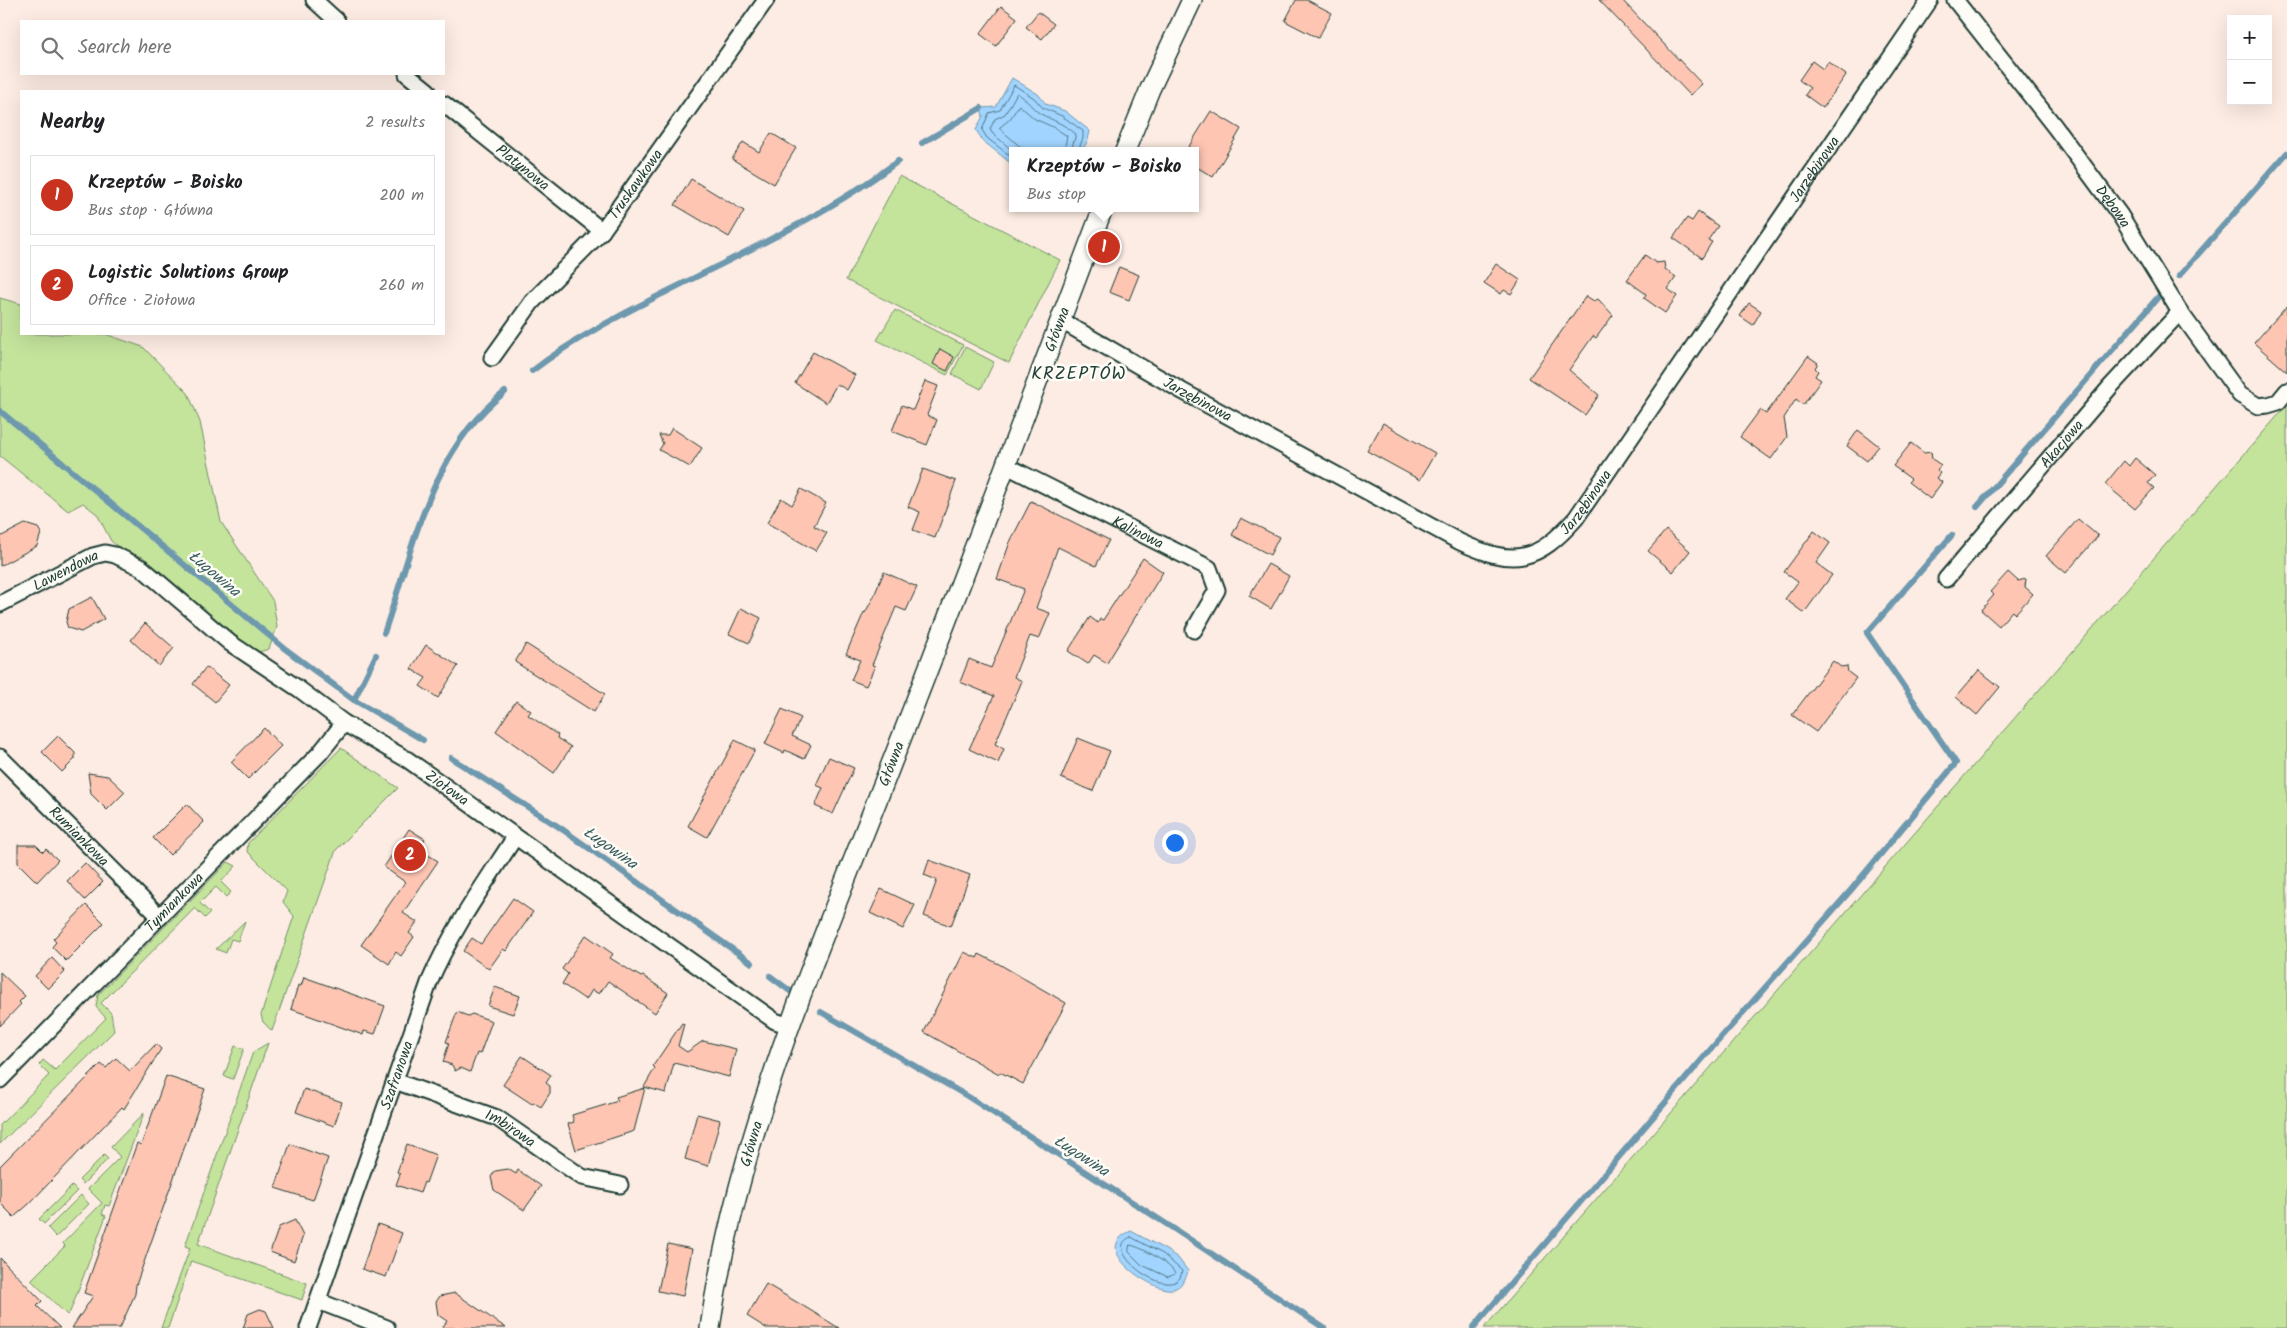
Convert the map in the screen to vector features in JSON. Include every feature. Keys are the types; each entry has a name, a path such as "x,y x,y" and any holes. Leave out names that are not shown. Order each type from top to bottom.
{"street":[{"path":"314,0 337,20"},
{"name":"Truskawkowa","path":"492,358 532,302 602,231 766,0"},
{"path":"1127,147 1150,89 1192,0"},
{"name":"Jarzębinowa","path":"1060,320 1191,396 1460,542 1479,550 1510,558 1528,556 1547,547 1576,518 1930,0"},
{"name":"Dębowa","path":"1955,0 2055,127 2120,215 2180,312 2240,395 2258,406 2268,406 2278,402 2287,391"},
{"path":"408,75 427,90"},
{"name":"Platynowa","path":"445,105 602,231"},
{"name":"Główna","path":"710,1328 723,1252 745,1162 790,1026 1101,212"},
{"name":"Akacjowa","path":"1946,579 2111,386 2180,312"},
{"name":"Kalinowa","path":"1005,465 1209,568 1217,590 1194,630"},
{"name":"Ziołowa","path":"104,553 127,559 142,568 230,643 299,689 344,723 408,760 775,1021 790,1026"},
{"name":"Lawendowa","path":"0,604 76,562 104,553"},
{"name":"Tymiankowa","path":"0,1080 320,753 344,723"},
{"name":"Rumiankowa","path":"0,757 160,917"},
{"name":"Szafranowa","path":"308,1328 440,955 515,837"},
{"name":"Imbirowa","path":"395,1081 497,1118 582,1177 620,1185"},
{"path":"318,1301 387,1328"}],"green space":[{"path":"899,176 1060,260 1009,363 846,280"},
{"path":"0,298 20,304 20,335 108,335 143,347 188,393 200,422 221,522 273,601 277,627 269,649 259,652 249,647 143,557 123,551 111,541 97,514 83,503 68,511 0,456"},
{"path":"895,310 963,345 947,375 877,340"},
{"path":"965,347 994,362 981,389 952,374"},
{"path":"2287,405 2287,1328 1484,1328"},
{"path":"341,748 398,788 336,850 272,1031 263,1022 261,1015 294,916 283,902 287,891 247,851 248,843"},
{"path":"228,862 236,866 221,882 231,892 226,897 216,887 200,903 210,913 205,918 195,908 101,1003 111,1013 114,1031 0,1144 0,1125 49,1075 39,1065 43,1060 55,1070 106,1018 96,1007 98,995"},
{"path":"245,921 238,941 231,939 226,953 216,949"},
{"path":"268,1043 198,1244 307,1283 302,1300 191,1261 168,1328 161,1328 190,1248 185,1246 253,1052"},
{"path":"235,1046 244,1049 233,1079 224,1076"},
{"path":"144,1113 109,1206 105,1205 102,1214 106,1216 70,1312 67,1315 31,1280 65,1246 63,1243 102,1203 88,1189 120,1157 111,1147"},
{"path":"104,1155 108,1159 83,1184 79,1180"},
{"path":"72,1186 77,1191 44,1224 39,1219"},
{"path":"81,1195 89,1204 56,1237 48,1228"}],"water":[{"path":"1012,78 1038,94 1046,104 1065,111 1090,131 1088,140 1084,147 1009,147 1009,162 983,141 976,130 983,116 981,108 996,107"},
{"path":"1131,1231 1178,1258 1188,1271 1186,1278 1178,1287 1167,1289 1157,1286 1135,1274 1125,1265 1116,1247 1120,1238"}],"building":[{"path":"1296,0 1307,0 1332,13 1318,38 1285,21"},
{"path":"1599,0 1622,0 1702,84 1690,95"},
{"path":"1001,6 1017,18 996,46 980,34"},
{"path":"1038,12 1054,24 1042,39 1026,27"},
{"path":"1812,61 1823,69 1828,62 1846,75 1823,108 1805,95 1810,88 1799,80"},
{"path":"1211,111 1241,129 1213,177 1199,168 1199,147 1188,147"},
{"path":"771,133 796,148 774,184 732,159 743,142 759,152"},
{"path":"691,179 744,211 729,237 675,205"},
{"path":"1698,212 1718,226 1708,240 1712,242 1702,258 1673,238 1687,218 1692,221"},
{"path":"1645,255 1656,263 1664,262 1665,269 1676,277 1668,289 1677,296 1665,313 1644,298 1646,294 1627,280"},
{"path":"1496,264 1520,280 1511,294 1504,290 1501,294 1484,283"},
{"path":"1119,267 1139,275 1129,300 1109,292"},
{"path":"1586,296 1594,301 1598,299 1613,315 1596,338 1593,336 1569,370 1599,395 1585,415 1529,378"},
{"path":"1749,303 1761,311 1753,325 1740,316"},
{"path":"2287,306 2287,372 2254,343"},
{"path":"940,349 954,357 947,371 933,364"},
{"path":"813,352 855,375 847,390 837,384 826,403 795,383"},
{"path":"1808,356 1818,363 1815,368 1818,371 1815,376 1821,380 1803,405 1796,399 1784,418 1787,437 1771,459 1740,437 1760,410 1766,414"},
{"path":"925,381 938,386 927,415 937,420 927,445 892,431 902,405 913,410"},
{"path":"1383,423 1435,453 1420,480 1367,451"},
{"path":"672,428 702,448 690,467 659,450 663,444 659,435 668,435"},
{"path":"1858,430 1879,446 1867,461 1847,446"},
{"path":"1911,443 1924,453 1931,452 1932,459 1941,465 1937,470 1940,473 1936,478 1942,482 1930,499 1908,482 1911,479 1893,466"},
{"path":"2135,458 2155,475 2148,483 2154,488 2135,509 2105,484 2124,461 2129,466"},
{"path":"923,469 956,481 935,538 913,530 920,512 908,507"},
{"path":"801,489 826,503 814,526 827,533 816,551 767,523 781,498 792,505"},
{"path":"1031,501 1109,540 1096,566 1058,547 1036,608 1050,613 1039,639 1030,636 1014,677 1022,681 995,744 1004,749 998,763 969,749 994,696 960,682 969,659 991,668 1024,589 997,579 1010,542"},
{"path":"1241,518 1279,537 1270,555 1232,535"},
{"path":"2078,519 2098,536 2066,573 2046,556"},
{"path":"25,524 38,528 41,533 37,546 0,566 0,537"},
{"path":"1666,530 1690,551 1673,572 1648,551"},
{"path":"1814,531 1830,543 1816,563 1832,575 1804,613 1785,599 1798,582 1784,572"},
{"path":"1143,558 1163,572 1107,663 1094,655 1088,664 1068,651 1090,617 1098,623 1100,619 1103,620"},
{"path":"1268,564 1289,576 1271,609 1249,596"},
{"path":"884,572 917,587 906,611 896,607 872,665 875,666 866,686 851,680 860,660 846,654"},
{"path":"2008,572 2018,581 2026,579 2025,587 2033,594 2015,614 2012,611 1999,626 1981,610 1994,595 1990,592"},
{"path":"92,597 104,619 81,632 68,628 66,622 69,609"},
{"path":"741,608 761,618 749,643 729,634"},
{"path":"145,623 174,648 159,666 131,640"},
{"path":"526,644 605,694 594,712 515,662"},
{"path":"426,645 458,666 438,698 420,686 426,678 411,669"},
{"path":"1833,661 1841,667 1847,666 1848,672 1856,678 1816,732 1792,715"},
{"path":"206,667 229,685 215,702 193,684"},
{"path":"1979,670 2000,687 1977,715 1956,697"},
{"path":"516,701 531,711 528,715 558,735 557,738 571,747 554,773 496,731"},
{"path":"782,709 801,718 792,736 811,745 804,759 785,750 784,753 765,744"},
{"path":"264,728 281,746 248,779 231,762"},
{"path":"58,736 75,753 75,759 62,772 42,752"},
{"path":"1078,738 1110,751 1093,791 1061,778"},
{"path":"735,740 755,750 707,837 688,826"},
{"path":"829,757 854,768 833,814 815,806 823,788 816,785"},
{"path":"88,773 108,776 125,792 107,810 91,794"},
{"path":"187,804 204,822 170,855 153,838"},
{"path":"409,829 425,839 418,849 438,861 403,913 417,922 409,933 414,937 401,956 396,952 389,964 361,945 405,882 384,867"},
{"path":"18,845 36,845 43,852 46,849 58,860 37,882 18,863"},
{"path":"929,860 970,875 951,926 924,916 937,880 924,875"},
{"path":"85,863 103,882 85,900 67,881"},
{"path":"881,889 915,905 903,929 870,913"},
{"path":"513,898 533,912 506,951 503,949 489,969 463,951 472,938 481,944"},
{"path":"86,905 104,923 66,961 52,947 56,942 53,939"},
{"path":"586,935 613,954 610,958 641,977 643,976 668,993 655,1013 608,981 599,994 592,990 586,1000 562,984 568,974 562,969"},
{"path":"964,952 977,958 979,954 999,964 1066,1003 1023,1084 1000,1072 999,1074 924,1032"},
{"path":"52,958 65,972 48,989 35,976"},
{"path":"0,972 25,996 19,1002 21,1004 0,1026"},
{"path":"304,977 385,1006 375,1034 364,1031 363,1035 291,1009 298,985 301,986"},
{"path":"495,987 520,996 513,1014 488,1006"},
{"path":"457,1012 468,1016 472,1014 492,1021 480,1054 477,1053 470,1072 461,1068 455,1071 452,1065 443,1062 449,1043 446,1042"},
{"path":"682,1023 684,1024 678,1046 687,1052 703,1041 736,1049 729,1077 674,1063 666,1093 644,1087 655,1068 653,1066"},
{"path":"156,1044 161,1049 124,1109 122,1107 29,1204 14,1217 0,1203 0,1166 101,1064 106,1068 116,1058 130,1071"},
{"path":"522,1056 551,1075 546,1083 550,1086 550,1093 541,1107 533,1102 532,1104 503,1085"},
{"path":"166,1076 205,1089 136,1285 135,1294 120,1328 72,1328 93,1296 84,1293 137,1143 141,1145"},
{"path":"645,1088 634,1131 576,1150 568,1124 574,1122 572,1115 618,1101 616,1097"},
{"path":"304,1089 342,1102 334,1126 296,1112"},
{"path":"697,1114 720,1120 708,1166 685,1159"},
{"path":"290,1144 328,1158 313,1200 275,1188"},
{"path":"407,1144 436,1155 426,1183 424,1182 420,1193 396,1185 400,1174 397,1172"},
{"path":"508,1169 516,1174 518,1170 541,1186 524,1210 494,1190 491,1177 495,1171"},
{"path":"295,1220 303,1236 294,1261 270,1252 279,1227"},
{"path":"378,1224 402,1233 386,1277 362,1269"},
{"path":"668,1244 692,1249 683,1296 658,1291"},
{"path":"0,1258 42,1301 37,1306 60,1328 0,1328"},
{"path":"766,1284 839,1328 766,1328 747,1316"},
{"path":"455,1293 506,1328 442,1328 447,1321 438,1315 436,1302 440,1296"},
{"path":"260,1309 266,1311 274,1328 243,1328 248,1314"}],"waterway":[{"path":"922,143 981,108"},
{"path":"2179,276 2287,153"},
{"path":"532,371 580,338 614,319 814,215 898,161"},
{"path":"1977,507 2159,296"},
{"path":"384,633 416,535 442,471 459,442 480,415 505,392"},
{"name":"Ługowina","path":"0,411 284,648 354,700 423,740"},
{"path":"1473,1328 1711,1049 1851,890 1956,763 1867,633 1952,535"},
{"path":"354,700 376,655"},
{"name":"Ługowina","path":"451,758 559,827 752,963"},
{"name":"Ługowina","path":"770,976 790,991"},
{"name":"Ługowina","path":"821,1012 967,1096 1324,1328"}],"place":[{"name":"Krzeptów - Boisko","path":"1104,247"},
{"name":"Logistic Solutions Group","path":"410,855"}],"district":[{"name":"KRZEPTÓW","path":"1079,373"}]}
